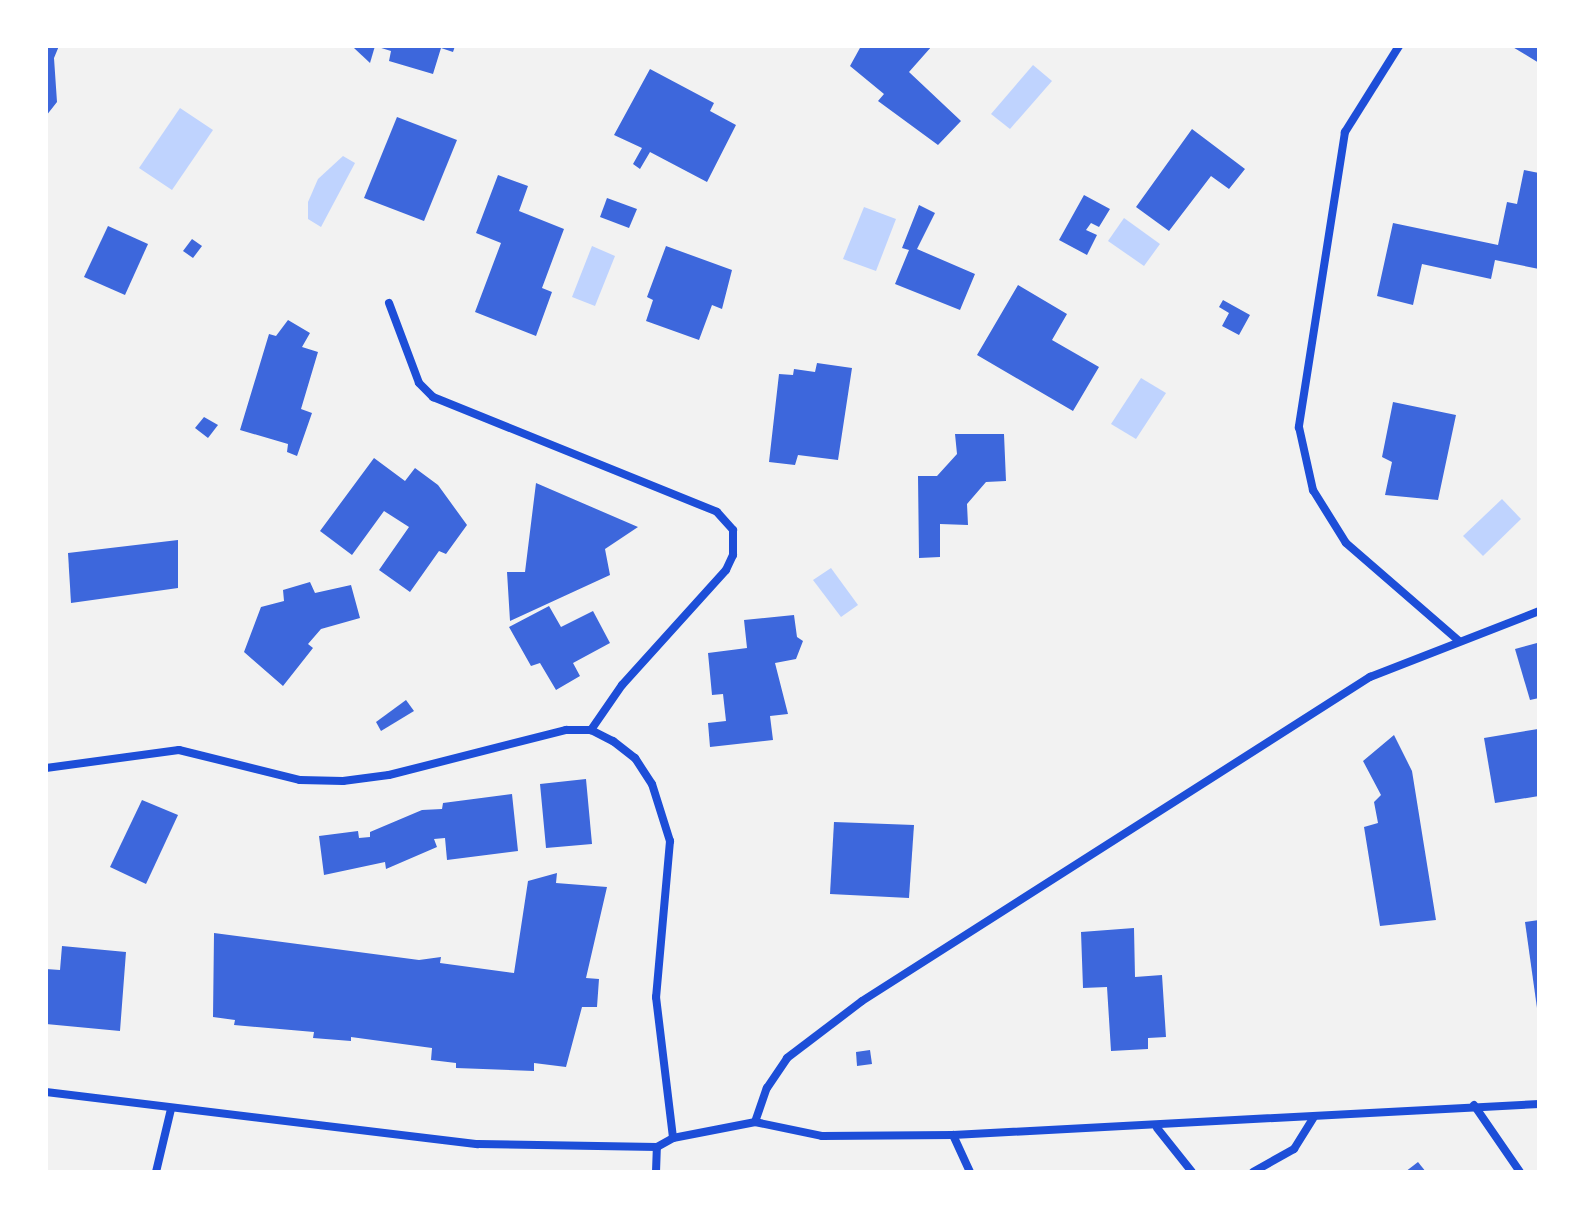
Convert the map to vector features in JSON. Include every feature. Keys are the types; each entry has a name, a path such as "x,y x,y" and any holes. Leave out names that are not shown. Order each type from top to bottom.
{"street":[{"path":"1399,46 1345,132 1299,427 1313,490 1346,543 1458,640"},
{"path":"389,303 419,383 433,397 717,512 733,530 733,555 726,570 622,685 591,730"},
{"path":"755,1122 767,1088 787,1058 862,1001 1333,699 1458,640 1539,611"},
{"path":"46,768 179,750 300,780 343,781 389,775 566,730 591,730 635,758 662,808 670,841 656,997 673,1138"},
{"path":"46,1092 478,1144 657,1147 673,1138 755,1122 822,1136 953,1135 1157,1128 1474,1105 1539,1104"},
{"path":"1474,1105 1520,1172"},
{"path":"156,1172 171,1109"},
{"path":"1253,1172 1294,1149 1313,1118"},
{"path":"1157,1128 1192,1172"},
{"path":"953,1135 970,1172"},
{"path":"656,1172 657,1147"}],"water":[{"path":"1033,65 1052,81 1010,129 991,114"},
{"path":"180,108 213,130 172,190 139,168"},
{"path":"343,156 355,163 321,227 308,219 308,202 318,179"},
{"path":"864,207 896,219 876,271 843,259"},
{"path":"1124,218 1160,244 1144,266 1108,241"},
{"path":"592,246 615,256 595,306 572,297"},
{"path":"1141,378 1166,393 1136,439 1111,424"},
{"path":"1502,499 1521,519 1483,556 1463,536"},
{"path":"831,568 858,605 841,617 813,580"}],"building":[{"path":"46,46 59,46 54,58 57,102 46,116"},
{"path":"375,46 370,63 354,48"},
{"path":"455,46 453,52 441,48 433,74 389,61 391,51 378,47"},
{"path":"861,46 932,46 909,72 961,121 938,145 878,101 884,94 850,66"},
{"path":"1511,46 1539,46 1539,63 1521,52"},
{"path":"650,69 714,103 710,111 736,125 707,182 650,152 640,169 633,164 642,148 614,135"},
{"path":"397,117 457,140 424,221 364,198"},
{"path":"1192,129 1245,169 1229,189 1211,176 1169,231 1136,207"},
{"path":"1524,170 1539,173 1539,269 1495,260 1491,279 1422,264 1413,305 1377,296 1393,223 1498,245 1507,202 1517,204"},
{"path":"498,175 528,186 519,211 564,229 542,288 552,292 536,336 475,312 501,243 476,233"},
{"path":"1084,195 1110,209 1099,227 1091,223 1086,230 1097,235 1087,255 1059,240"},
{"path":"607,198 637,209 629,228 600,217"},
{"path":"919,205 935,213 917,249 975,274 960,310 895,284 909,250 902,248"},
{"path":"108,226 148,244 125,295 84,277"},
{"path":"192,239 202,246 193,258 183,251"},
{"path":"666,246 732,270 722,309 712,305 699,340 646,321 653,300 647,297"},
{"path":"1018,285 1067,314 1052,340 1099,367 1073,411 977,355"},
{"path":"1223,300 1250,315 1239,335 1222,326 1229,313 1219,307"},
{"path":"288,320 310,333 302,347 318,352 301,409 312,413 297,456 287,452 288,444 240,430 269,334 276,336"},
{"path":"817,363 852,368 838,460 798,455 795,465 769,462 779,374 793,375 794,369 815,372"},
{"path":"1393,402 1456,415 1438,500 1385,495 1392,462 1382,457"},
{"path":"204,417 218,425 208,438 195,428"},
{"path":"955,434 1004,434 1006,481 986,482 967,504 968,525 940,524 940,557 919,558 918,476 937,476 957,454"},
{"path":"374,458 405,481 415,468 438,485 467,525 446,554 439,551 410,592 379,570 409,527 384,511 352,555 320,531"},
{"path":"536,483 638,527 605,549 610,575 510,621 507,572 525,572"},
{"path":"178,540 178,588 71,603 68,553"},
{"path":"310,582 315,593 351,585 360,618 321,629 308,644 313,648 283,686 244,652 261,607 284,601 283,590"},
{"path":"549,606 561,627 593,611 610,643 573,663 580,676 556,690 540,663 531,666 509,627"},
{"path":"794,615 797,637 803,641 796,659 775,663 788,714 770,716 773,740 710,747 708,723 726,721 723,694 712,695 708,653 747,648 744,620"},
{"path":"1537,643 1539,698 1530,700 1515,649"},
{"path":"406,700 414,711 381,731 376,722"},
{"path":"1538,729 1539,796 1495,803 1484,738"},
{"path":"1394,735 1412,771 1436,920 1380,926 1364,827 1378,823 1374,802 1381,795 1363,761"},
{"path":"586,779 592,844 546,848 540,784"},
{"path":"512,794 518,851 447,860 445,838 434,839 437,847 386,869 385,862 324,875 319,836 358,831 359,838 370,837 370,832 422,810 442,809 443,803"},
{"path":"142,800 178,815 146,884 110,867"},
{"path":"834,822 914,825 909,898 830,894"},
{"path":"557,873 556,883 607,887 586,978 599,979 597,1007 582,1007 566,1067 534,1063 534,1071 456,1068 456,1063 431,1060 432,1048 351,1037 351,1041 313,1038 314,1032 234,1025 235,1020 213,1017 214,933 419,960 441,957 440,963 514,973 528,881"},
{"path":"1539,920 1539,1008 1537,1008 1525,922"},
{"path":"1134,928 1135,977 1162,975 1166,1037 1148,1038 1148,1049 1111,1051 1107,987 1083,988 1081,932"},
{"path":"62,946 126,952 120,1031 46,1024 46,969 60,970"},
{"path":"870,1050 872,1064 857,1066 856,1052"},
{"path":"1418,1162 1426,1172 1405,1172"}]}
